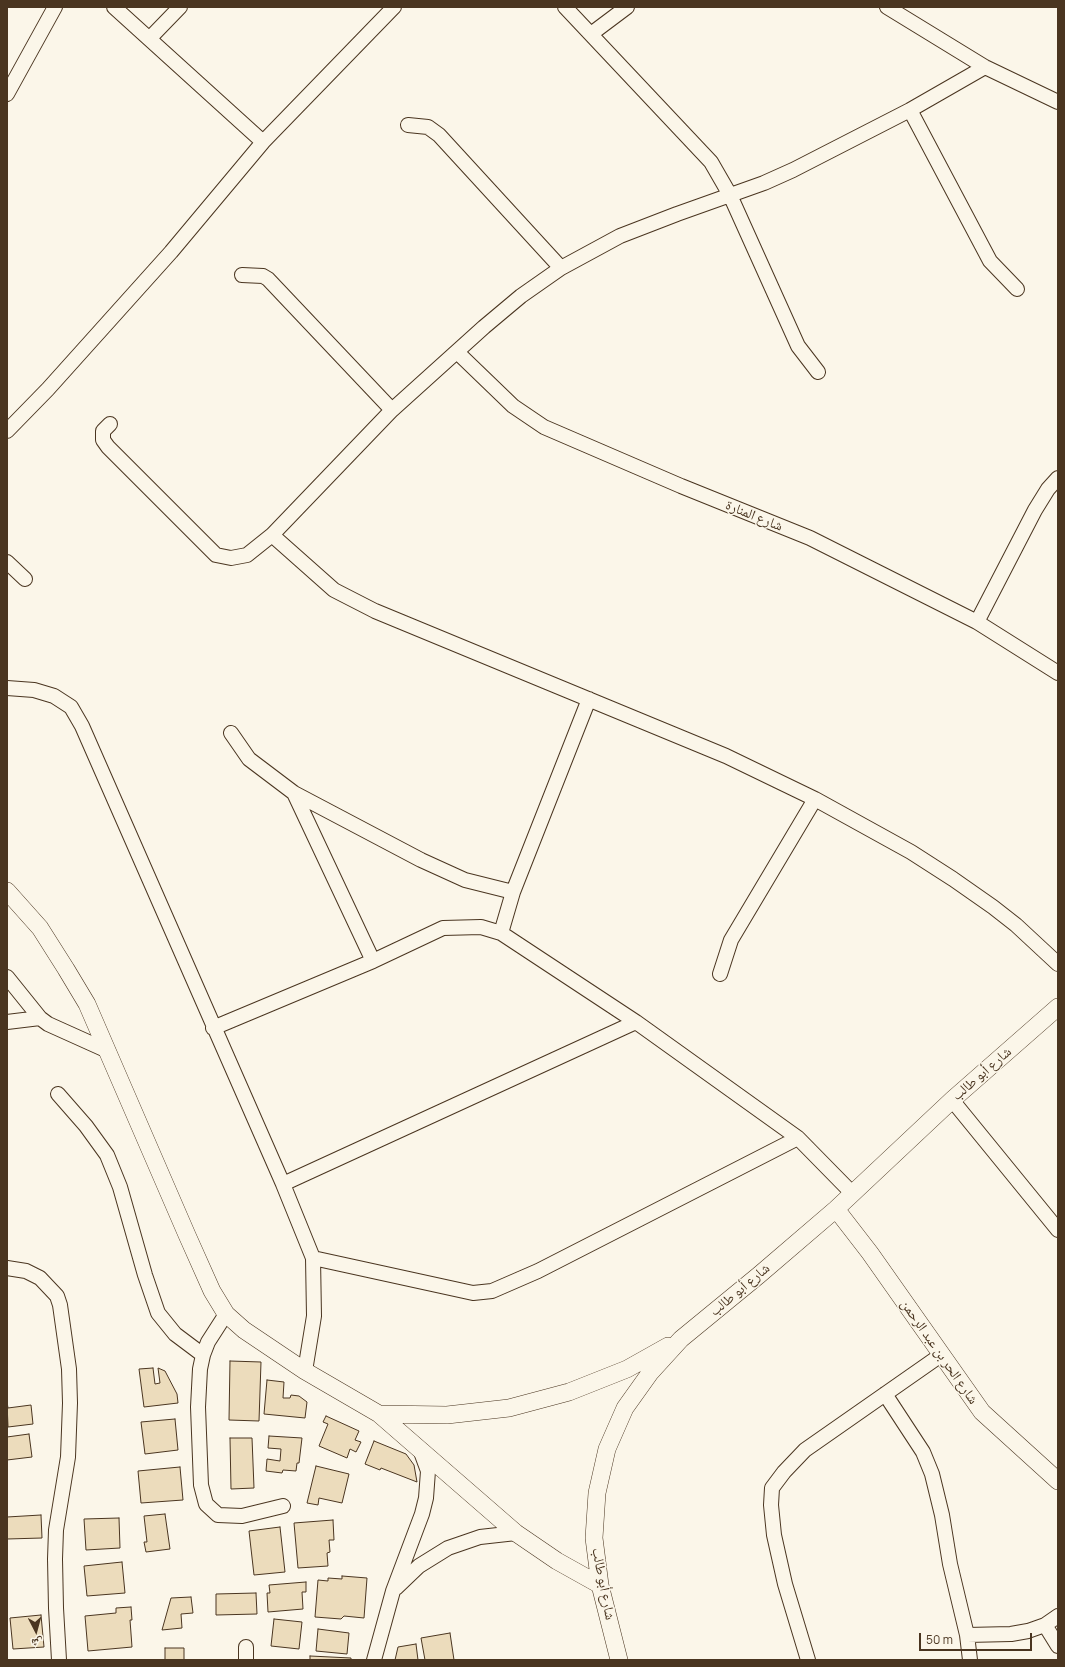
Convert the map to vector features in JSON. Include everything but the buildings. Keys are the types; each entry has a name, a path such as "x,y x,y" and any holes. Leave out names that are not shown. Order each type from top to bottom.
{"street":[{"path":"7,94 55,7"},
{"path":"114,7 263,142"},
{"path":"150,38 180,7"},
{"path":"7,432 48,389 171,252 263,142 394,7"},
{"path":"565,7 711,162 730,196 798,346 818,372"},
{"path":"591,34 627,7"},
{"path":"887,7 985,68 1058,102"},
{"path":"110,424 103,431 103,440 108,447 216,555 231,558 248,555 272,535 392,410 484,326 521,296 561,268 620,236 730,196 793,170 910,110 985,68"},
{"path":"910,110 990,261 1017,289"},
{"path":"408,125 428,127 439,135 561,268"},
{"path":"242,275 262,276 268,279 392,410"},
{"name":"شارع المنارة","path":"457,352 513,406 544,427 681,486 810,538 977,622 1058,673"},
{"path":"977,622 1036,510 1048,489 1058,478"},
{"path":"272,535 334,590 375,611 726,756 815,799 911,852 959,883 994,907 1058,964"},
{"path":"7,562 25,579"},
{"path":"7,688 41,692 54,696 71,707 85,733 213,1028 283,1184 313,1258 314,1316 305,1371"},
{"path":"501,933 513,892 589,699"},
{"path":"231,733 249,759 294,793 427,863 465,880 513,892"},
{"path":"294,793 373,961"},
{"path":"720,974 731,940 815,799"},
{"path":"7,891 40,928 87,1004 212,1291 226,1314 244,1330 305,1371 379,1414 516,1533 557,1561 600,1585"},
{"path":"213,1028 373,961 443,928 481,927 501,933 636,1022 798,1138 852,1193"},
{"path":"7,978 40,1018 48,1024 108,1051"},
{"name":"شارع أبو طالب","path":"619,1660 600,1585 595,1530 597,1493 607,1449 625,1408 650,1373 681,1340 836,1209 952,1100 1058,1007"},
{"path":"7,1022 40,1018"},
{"path":"283,1184 636,1022"},
{"path":"58,1094 86,1126 107,1155 120,1187 145,1275 158,1313 175,1334 203,1355"},
{"path":"952,1100 1058,1230"},
{"path":"313,1258 473,1293 492,1291 538,1271 798,1138"},
{"name":"شارع الحر بن عبد الرحمن","path":"836,1209 870,1253 982,1412 1058,1481"},
{"path":"7,1268 26,1271 40,1278 57,1296 60,1305 69,1369 70,1403 68,1457 56,1530 55,1559 59,1660"},
{"path":"226,1314 208,1342 200,1369 198,1407 201,1485 206,1504 218,1515 242,1516 283,1506"},
{"path":"379,1414 447,1415 509,1408 570,1392 627,1369 681,1340"},
{"path":"808,1660 785,1584 774,1535 771,1505 772,1488 784,1472 805,1450 941,1355"},
{"path":"885,1394 923,1452 932,1474 938,1495 970,1660"},
{"path":"374,1660 393,1592 422,1514 426,1498 428,1471 421,1452"},
{"path":"393,1592 419,1566 448,1548 480,1538 516,1533"},
{"path":"966,1635 1011,1634 1028,1631 1045,1625 1058,1616"},
{"path":"1045,1625 1058,1646"}]}
